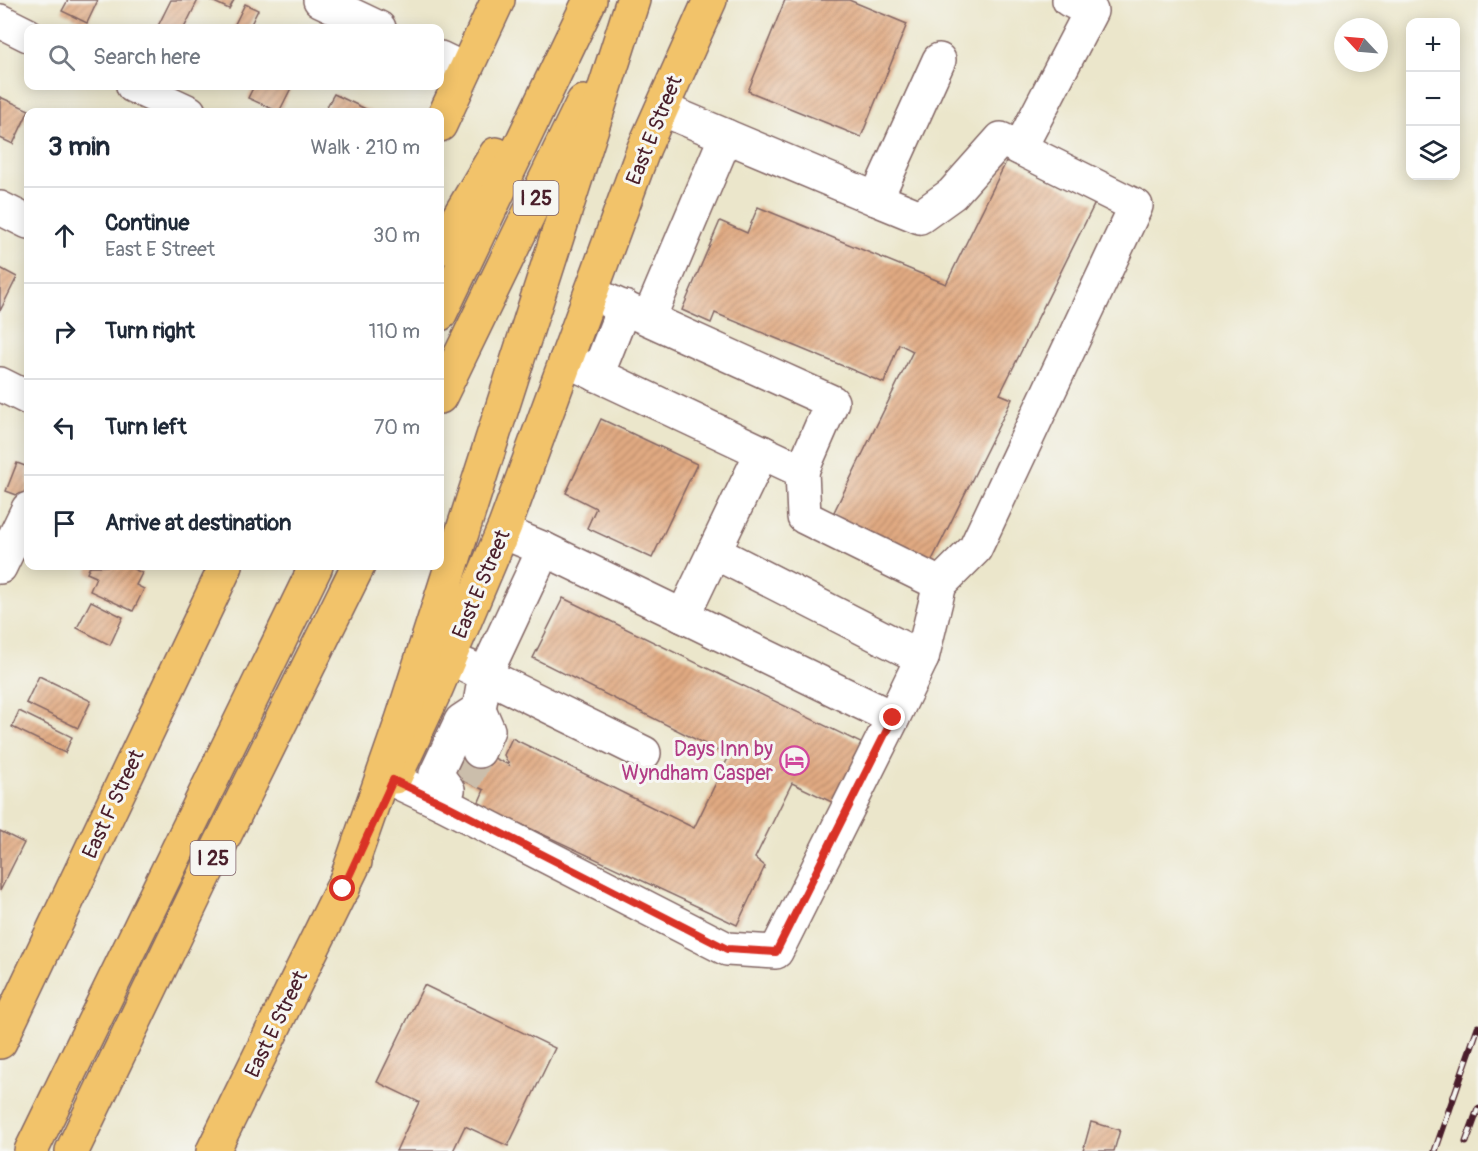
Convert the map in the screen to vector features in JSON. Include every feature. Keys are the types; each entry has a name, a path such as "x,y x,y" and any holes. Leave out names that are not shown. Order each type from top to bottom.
{"main road":[{"path":"443,108 452,64 498,0"},
{"path":"444,241 589,0"},
{"name":"I 25","path":"444,306 589,0"},
{"path":"343,889 402,720 633,0"},
{"name":"I 25","path":"444,389 633,0"},
{"name":"East E Street","path":"213,1151 343,889 449,658 503,532 644,148 710,0"},
{"name":"East F Street","path":"2,1032 223,570"},
{"name":"I 25","path":"31,1151 314,570"},
{"name":"I 25","path":"72,1151 200,884 356,570"}],"street":[{"path":"320,0 371,24"},
{"path":"1020,148 1091,11 1069,0"},
{"path":"0,21 24,33"},
{"path":"876,199 939,60"},
{"path":"142,90 180,108"},
{"path":"479,709 461,721 436,774 452,791 727,949 776,952 922,658 940,584 975,549 1136,206 1001,139 952,194 920,217 662,109"},
{"path":"597,375 636,313 726,136"},
{"path":"0,208 24,220"},
{"path":"591,292 832,402 802,471 804,517 940,584"},
{"path":"566,360 802,471"},
{"path":"0,384 24,396"},
{"path":"683,616 762,452"},
{"path":"0,567 24,517"},
{"path":"503,532 544,549 893,718"},
{"path":"479,751 488,730 479,709 485,675 544,549"},
{"path":"714,552 922,658"},
{"path":"449,658 644,753"},
{"path":"393,780 452,791"}],"building":[{"path":"68,0 98,0 87,23 62,11"},
{"path":"171,0 198,0 186,24 159,24"},
{"path":"210,0 234,0 229,9"},
{"path":"785,0 849,0 907,24 861,137 748,91"},
{"path":"245,4 258,10 251,24 235,24"},
{"path":"252,90 290,90 281,108 270,108 248,98"},
{"path":"334,94 364,108 326,108"},
{"path":"0,97 25,108 24,121 13,144 0,138"},
{"path":"1007,160 1095,203 1000,394 1012,399 930,564 832,516 913,351 899,344 884,383 715,313 711,323 682,310 720,221 747,233 758,207 946,284"},
{"path":"0,268 17,277 0,311"},
{"path":"601,419 697,464 652,558 587,528 596,508 566,493"},
{"path":"17,463 24,466 24,498 6,491"},
{"path":"88,570 136,570 142,573 136,585 144,589 133,611 90,591 96,577 87,573"},
{"name":"Days Inn by Wyndham Casper","path":"563,598 867,746 840,806 792,783 755,858 765,866 737,925 478,804 484,790 445,772 459,742 509,765 504,755 512,738 694,828 729,756 533,658"},
{"path":"91,601 123,617 110,645 77,628"},
{"path":"39,676 91,701 78,728 26,703"},
{"path":"19,711 72,737 65,753 12,727"},
{"path":"0,831 24,843 0,891"},
{"path":"424,985 555,1048 508,1146 465,1126 453,1151 396,1151 419,1102 377,1082"},
{"path":"1091,1122 1120,1130 1114,1151 1083,1151"}],"tunnel":[{"path":"464,781 479,751"}],"railway":[{"path":"1435,1151 1478,1027"},
{"path":"1466,1142 1478,1109"}],"place":[{"name":"Days Inn by Wyndham Casper","path":"794,761"}],"route":[{"path":"343,889 393,780 727,949 776,952 893,718"}]}
